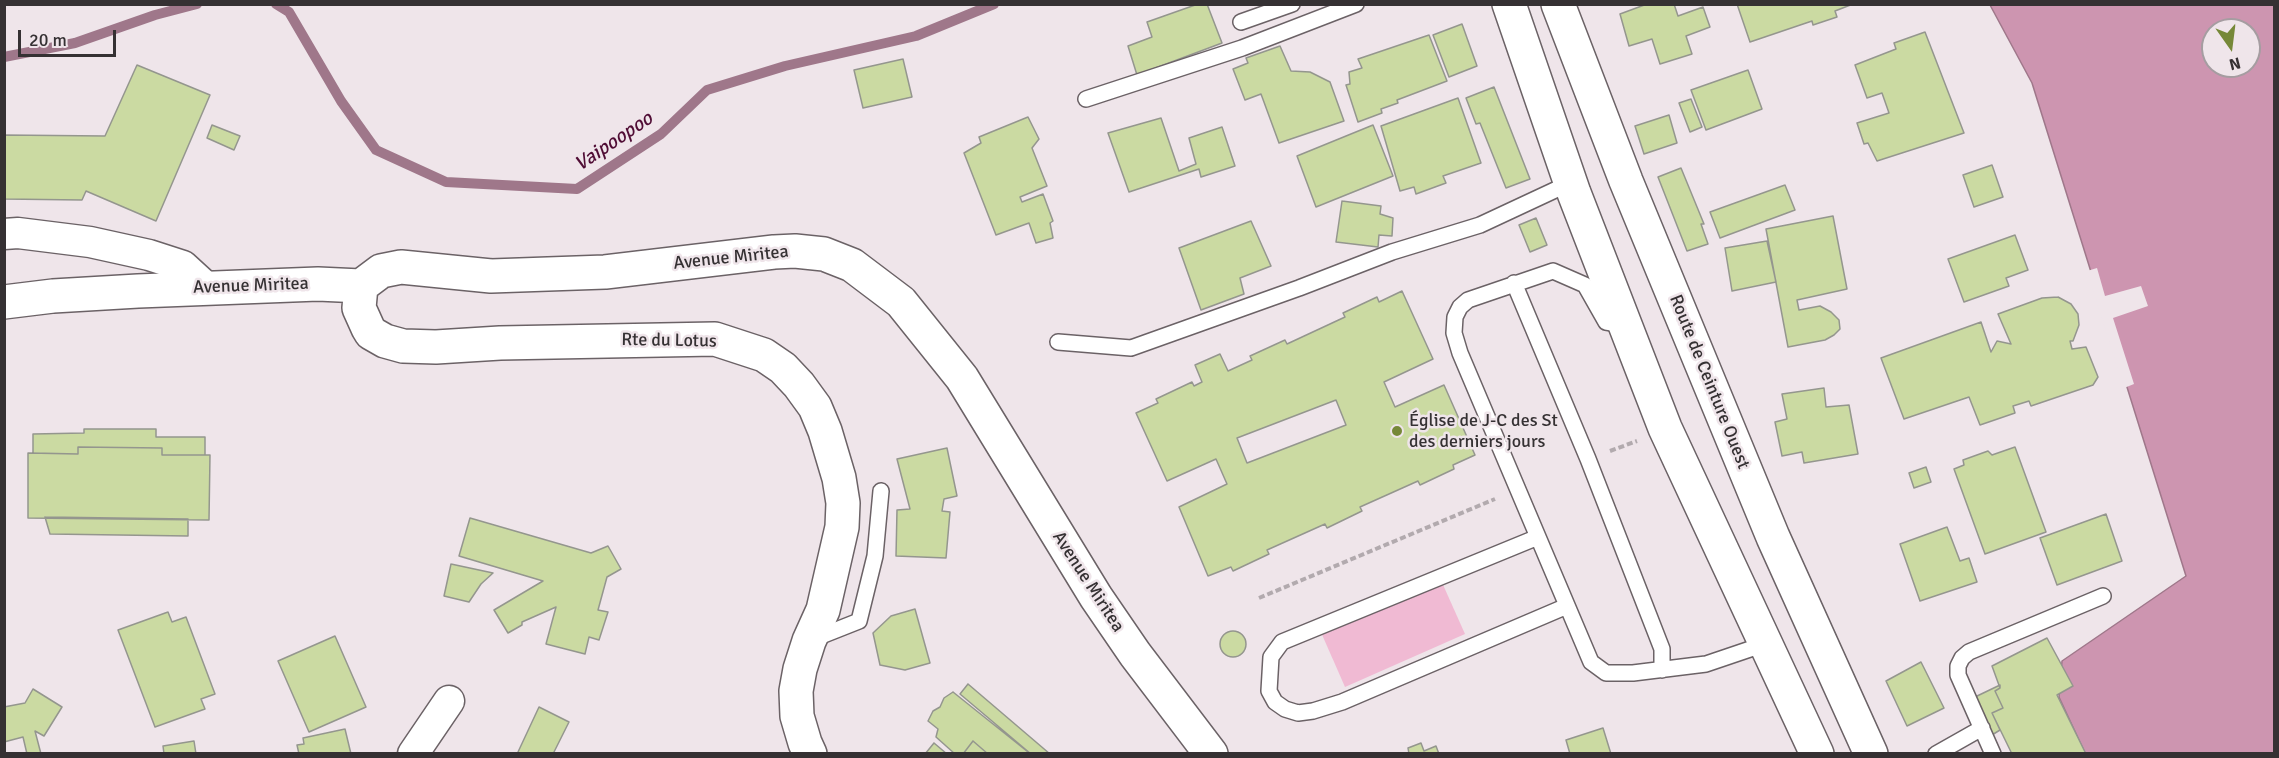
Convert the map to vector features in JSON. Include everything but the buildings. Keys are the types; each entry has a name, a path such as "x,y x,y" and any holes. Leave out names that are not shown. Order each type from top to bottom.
{"main road":[{"path":"1509,4 1570,183 1665,428 1817,753"},
{"name":"Route de Ceinture Ouest","path":"1558,4 1631,192 1773,537 1871,753"},
{"name":"Avenue Miritea","path":"4,302 53,296 207,288 318,284 361,286 381,271 401,267 491,276 541,275 605,272 795,251 824,254 852,265 901,302 962,378 1096,597 1135,654 1210,753"},
{"name":"Rte du Lotus","path":"361,286 359,308 371,333 385,341 403,346 715,339 764,355 783,368 815,407 831,451 843,502 842,527 826,599 809,641 796,691 797,716 810,753"}],"street":[{"path":"4,234 18,233 90,242 149,255 183,266 207,288"},
{"path":"413,753 449,701"}],"lane":[{"path":"1241,22 1292,4"},
{"path":"1086,99 1242,48 1356,4"},
{"path":"1058,342 1131,348 1392,252 1480,225 1570,183"},
{"path":"1622,319 1612,323 1606,322 1585,285 1553,271 1468,300 1460,307 1455,317 1454,333 1460,353 1591,663 1606,673 1633,674 1706,664 1765,644"},
{"path":"1515,283 1588,459 1662,649 1662,670"},
{"path":"809,641 859,621 875,556 881,491"},
{"path":"1538,537 1282,642 1271,657 1269,691 1275,702 1286,709 1298,713 1313,711 1342,702 1567,606"},
{"path":"1993,753 1958,675 1962,658 1969,652 2103,596"},
{"path":"1936,753 1982,728"}],"path":[{"path":"1588,459 1665,428"},
{"path":"1258,598 1518,489"}],"shaded area":[{"path":"1990,5 2274,5 2274,753 2085,753 2059,697 2062,661 2186,576 2032,83"},
{"path":"1440,578 1465,634 1345,687 1320,630"}],"pier":[{"path":"2097,268 2105,296 2141,286 2148,306 2113,318 2134,384 2124,388 2087,271"}],"waterway":[{"name":"Vaipoopoo","path":"4,57 75,43 155,15 197,4"},
{"name":"Vaipoopoo","path":"276,4 289,12 341,101 376,150 446,182 577,189 661,134 707,90 785,66 916,36 994,4"}],"place":[{"name":"Église de J-C des St des derniers jours","path":"1397,431"}]}
